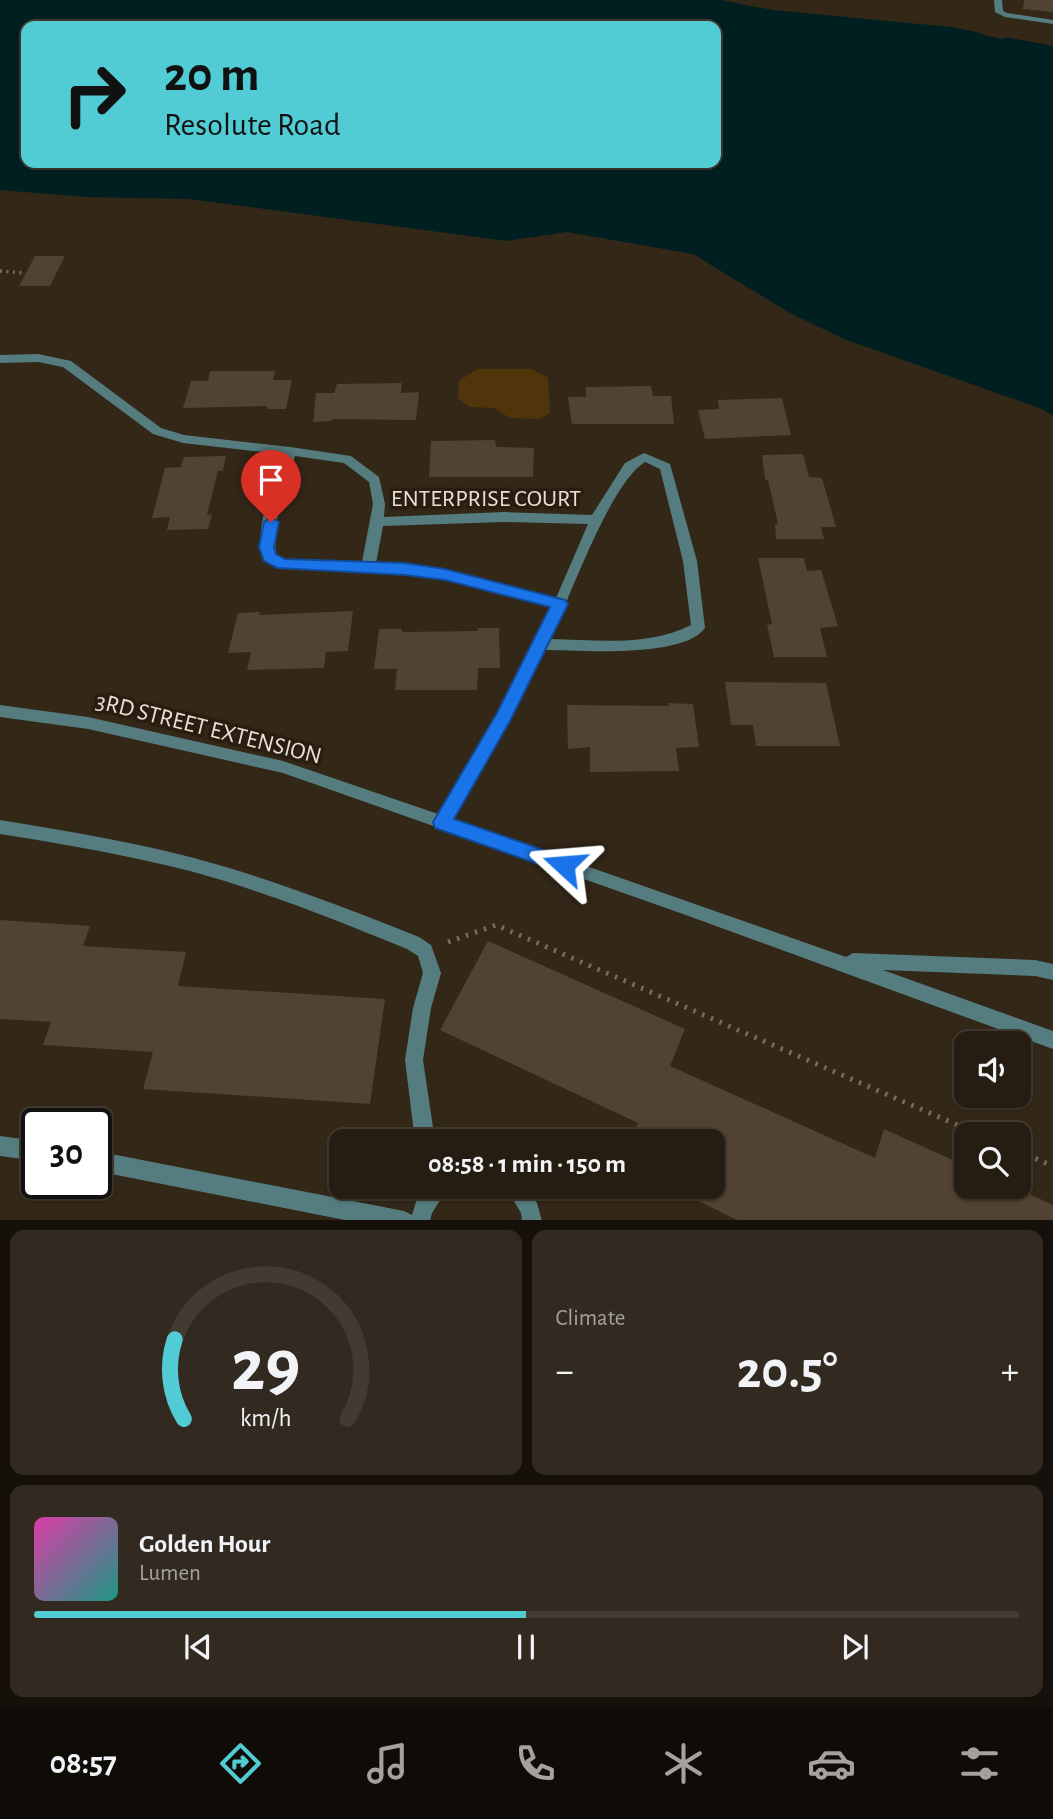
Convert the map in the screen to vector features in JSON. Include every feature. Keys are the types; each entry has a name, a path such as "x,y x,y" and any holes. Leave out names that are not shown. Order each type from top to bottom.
{"street":[{"path":"998,0 999,12 1005,15 1053,22"},
{"path":"0,359 38,358 67,364 157,431 174,437 290,451 276,498 267,547 269,557 282,564 368,567 445,574 560,604"},
{"name":"ENTERPRISE COURT","path":"290,451 347,459 375,480 379,504 368,567"},
{"path":"442,822 504,716 538,643 560,604 596,520 629,466 644,457 666,467 690,561 698,628 682,638 645,644 538,643"},
{"name":"ENTERPRISE COURT","path":"377,522 504,517 596,520"},
{"name":"3RD STREET EXTENSION","path":"0,711 88,723 271,764 838,961 1053,1040"},
{"path":"0,827 91,842 191,864 290,895 413,943 425,951 432,973 422,1008 414,1060 423,1129"},
{"name":"3RD STREET EXTENSION","path":"838,961 1035,968 1053,972"},
{"path":"0,1146 21,1149"},
{"path":"112,1164 404,1220"},
{"path":"420,1220 430,1199"},
{"path":"523,1199 532,1220"}],"path":[{"path":"0,271 26,273"},
{"path":"425,951 496,925 954,1124"},
{"path":"1031,1157 1053,1166"}],"shaded area":[{"path":"477,369 532,369 548,378 550,413 539,419 510,418 494,408 469,407 458,398 459,381"}],"water":[{"path":"0,0 722,0 750,6 923,22 970,29 1002,39 1014,36 1053,46 1053,416 1042,409 844,339 790,313 693,254 567,232 507,241 189,199 86,197 0,190"}],"pier":[{"path":"745,5 958,24 1002,35 1019,34 1053,43 1053,46 951,27"}],"building":[{"path":"1024,0 1053,0 1053,12 1023,9"},
{"path":"35,256 65,256 50,286 19,286"},
{"path":"210,371 275,371 273,380 292,380 286,409 267,409 267,406 183,408 191,381 208,381"},
{"path":"402,383 401,393 419,392 416,420 332,419 313,422 316,393 334,393 337,384"},
{"path":"651,386 653,396 671,396 674,424 572,424 568,397 586,397 586,387"},
{"path":"782,398 791,435 705,439 698,410 719,409 718,400"},
{"path":"495,440 496,447 534,448 533,477 429,477 431,441"},
{"path":"803,454 809,477 822,478 836,527 821,527 824,539 776,539 775,525 778,524 768,480 765,480 762,455"},
{"path":"226,456 223,471 218,471 207,515 212,514 208,529 167,530 170,517 152,518 165,468 181,467 184,457"},
{"path":"758,558 804,558 807,571 821,570 838,626 820,628 827,657 774,657 767,625 772,624"},
{"path":"353,611 348,651 326,652 324,668 247,670 251,652 228,653 238,613 260,612 259,615"},
{"path":"478,628 499,628 500,668 478,668 477,690 395,690 397,669 374,669 379,629 402,629 402,632 477,631"},
{"path":"725,682 826,683 840,746 756,746 753,725 731,725"},
{"path":"668,703 693,704 699,747 676,748 679,771 590,772 590,747 568,749 567,705 669,706"},
{"path":"0,920 90,926 83,946 186,952 178,986 385,999 370,1104 143,1089 153,1052 43,1045 51,1022 0,1019"},
{"path":"488,941 685,1029 670,1066 875,1158 884,1129 954,1161 954,1199 1031,1199 1031,1195 1053,1205 1053,1220 737,1220 694,1199 725,1199 725,1129 636,1129 638,1123 440,1030"}],"route":[{"path":"271,522 267,547 269,557 282,564 405,569 445,574 560,604 538,643 504,716 442,822 564,865"}]}
